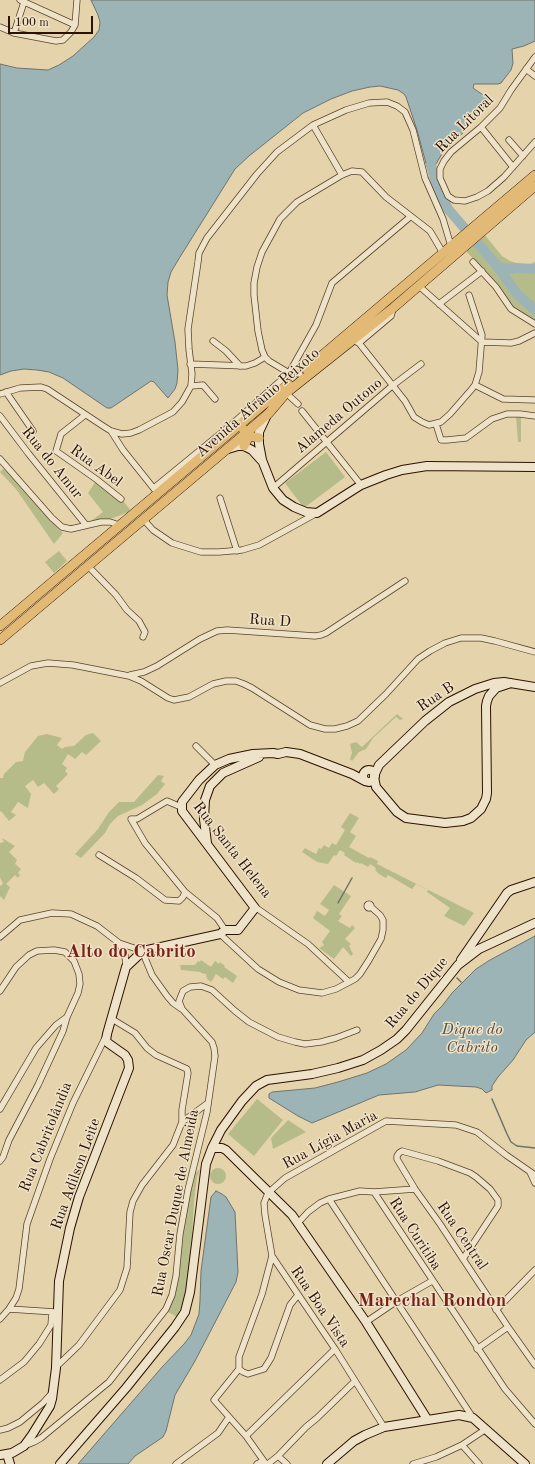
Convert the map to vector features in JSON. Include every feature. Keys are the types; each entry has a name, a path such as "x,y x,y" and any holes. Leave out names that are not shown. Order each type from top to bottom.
{"main road":[{"name":"Avenida Afrânio Peixoto","path":"482,225 535,175"},
{"name":"Avenida Afrânio Peixoto","path":"0,640 227,449 248,435 286,394 356,342 419,286 456,246 535,186"},
{"name":"Avenida Afrânio Peixoto","path":"0,626 119,525 156,491 239,425 443,253 456,246"},
{"path":"239,425 248,435 258,438"},
{"path":"244,446 248,435"}],"street":[{"path":"0,27 14,33 60,41 65,39 75,25 77,0"},
{"path":"14,33 22,1 75,25"},
{"name":"Rua Litoral","path":"513,167 488,191 477,197 460,201 453,200 448,196 441,179 441,168 450,153 481,127 500,108 535,57"},
{"path":"526,69 535,76"},
{"path":"33,431 3,393 28,387 47,389 111,431 122,434 131,433 173,412 182,402 191,386 192,374 188,336 190,316 200,253 207,238 268,161 289,142 313,125 346,110 373,102 387,102 394,104 408,116 414,130 424,173 456,246"},
{"path":"313,125 342,175"},
{"path":"481,127 513,167 535,142"},
{"path":"508,140 523,156"},
{"path":"300,374 288,373 266,357 262,350 258,331 254,295 254,283 262,252 280,219 288,209 342,175 352,171 362,172 384,196 431,233 443,253"},
{"path":"111,431 123,450 156,491 288,373 316,326 332,283 410,217"},
{"path":"473,262 496,286 511,309 535,324"},
{"path":"440,304 482,271"},
{"path":"419,286 482,342 519,342 535,333"},
{"path":"356,342 405,401 414,417 428,425 436,424 445,419 475,385 479,372 482,335 469,295"},
{"path":"213,341 226,351 240,366"},
{"path":"190,364 240,366 253,364 266,357"},
{"name":"Alameda Outono","path":"273,488 392,386 421,364"},
{"path":"191,386 203,385 215,399"},
{"path":"475,385 503,399 535,400"},
{"path":"286,394 298,404"},
{"path":"302,410 360,485"},
{"path":"269,413 261,426 258,438 262,460 273,488 277,495 288,504 300,510 317,513"},
{"path":"436,424 441,440 466,438 492,419 506,414 535,416"},
{"name":"Rua Abel","path":"85,415 61,434 56,447 56,452 121,499"},
{"name":"Rua do Amur","path":"0,416 86,525"},
{"path":"227,449 244,446 262,460"},
{"path":"0,459 59,525 66,529 101,522 110,522 119,525"},
{"path":"143,520 164,538 180,546 201,552 237,551 259,545 317,513 360,485 394,472 418,467 535,467"},
{"path":"220,498 237,551"},
{"path":"88,566 116,595 127,610 139,621 145,632 142,637"},
{"name":"Rua D","path":"129,676 144,672 157,666 200,639 216,631 227,630 315,636 320,635 331,630 404,581"},
{"path":"0,683 31,666 48,663 73,665 129,676 141,681 168,698 174,700 189,697 206,686 217,683 226,681 240,682 310,724 330,729 347,726 358,721 386,694 418,659 445,643 461,638 481,638 495,640 535,652"},
{"name":"Rua B","path":"374,777 379,765 425,721 449,702 481,686 499,682 535,687"},
{"path":"181,807 182,802 199,780 215,765 240,756 286,752 300,754 366,781 376,787 397,812 406,818 445,822 463,821 474,816 483,804 487,793 487,701 489,696 496,688 510,683"},
{"path":"196,746 215,765"},
{"path":"208,846 204,819 207,793 216,779 223,773 267,754"},
{"path":"231,758 234,767"},
{"path":"352,774 366,771 379,765"},
{"path":"366,771 371,771 376,787"},
{"path":"366,771 363,775 366,781"},
{"path":"366,781 372,781 374,777"},
{"name":"Rua Santa Helena","path":"185,892 138,833 132,819 137,819 168,801 181,807 182,811 255,907 308,944 349,982"},
{"path":"99,854 136,878 165,900 180,901 185,892 217,918 223,932 258,969 287,986 307,992 322,993 336,989 349,982 362,972 381,939 383,930 383,920 378,912 371,907"},
{"path":"458,965 502,898 508,892 535,882"},
{"path":"126,967 143,951 223,932 240,930 255,910 255,907"},
{"path":"0,937 20,920 43,915 65,913 92,923 119,943 143,951"},
{"name":"Rua do Dique","path":"60,1464 126,1388 175,1327 185,1312 190,1292 204,1172 212,1148 221,1130 242,1101 256,1086 273,1078 312,1074 338,1068 363,1060 381,1050 397,1039 406,1030 458,965 488,945 535,923"},
{"path":"479,934 488,945"},
{"path":"119,943 125,955 126,967"},
{"path":"0,991 16,967 31,953 42,950 62,951 73,959 80,977 78,993 62,1031 38,1085 9,1140 0,1161"},
{"name":"Rua Oscar Duque de Almeida","path":"24,1446 41,1438 109,1382 166,1309 172,1295 176,1276 180,1234 188,1190 207,1112 215,1056 214,1045 208,1036 183,1010 173,1003 155,979 143,951"},
{"name":"Rua Cabritolândia","path":"0,1319 16,1298 19,1289 27,1224 30,1214 50,1159 73,1103 107,1034 126,967"},
{"path":"183,1010 179,1001 183,991 192,986 201,986 212,990 235,1012 249,1022 278,1037 294,1042 305,1044 321,1042 357,1030"},
{"path":"0,1109 36,1048 56,1025 67,1017"},
{"path":"56,1368 79,1345 120,1290 126,1275 130,1212 133,1201 142,1185 173,1145 182,1122 182,1110 188,1073 187,1069 156,1055 147,1048 135,1033 112,1019"},
{"name":"Rua Adilson Leite","path":"24,1446 50,1406 54,1391 56,1368 54,1312 70,1228 79,1197 129,1068 128,1060 125,1055 107,1043 107,1034"},
{"path":"182,1122 208,1103"},
{"name":"Rua Lígia Maria","path":"269,1192 285,1178 386,1122 453,1125 471,1130 484,1136 506,1155 535,1175"},
{"path":"221,1130 222,1141 226,1150 292,1215 298,1223 366,1322 427,1419"},
{"path":"212,1148 222,1148 226,1150"},
{"name":"Rua Central","path":"463,1259 498,1206 498,1200 490,1189 476,1177 456,1168 402,1151 398,1154 397,1159 415,1189 496,1310 535,1365"},
{"path":"529,1170 535,1183"},
{"path":"298,1223 308,1212 320,1203 329,1199 360,1192 415,1189"},
{"name":"Rua Boa Vista","path":"269,1192 265,1200 265,1215 272,1256 384,1427"},
{"name":"Rua Curitiba","path":"374,1192 477,1349 505,1389 535,1424"},
{"path":"329,1199 473,1418 526,1464"},
{"path":"267,1464 246,1436 214,1400 239,1369 240,1357 262,1294 272,1256"},
{"path":"496,1310 534,1272"},
{"path":"366,1322 397,1301 432,1281"},
{"path":"239,1369 248,1374 264,1369 271,1358 290,1305 298,1295"},
{"path":"0,1380 24,1362 39,1344 51,1325 54,1312 9,1309"},
{"path":"477,1349 508,1327"},
{"path":"246,1436 335,1350"},
{"path":"267,1464 278,1456 306,1427 355,1381"},
{"path":"0,1430 20,1422 43,1403 54,1391"},
{"path":"327,1464 360,1437 384,1427 459,1415 473,1418"},
{"path":"176,1464 218,1433 229,1417"},
{"path":"413,1464 436,1457 462,1445 486,1429"},
{"path":"462,1445 479,1464"},
{"path":"10,1464 4,1455 24,1446"},
{"path":"278,1456 287,1464"},
{"path":"257,1464 263,1461 267,1464"}],"green space":[{"path":"484,234 502,256 510,261 526,266 535,262 535,323 513,309 496,283 465,250"},
{"path":"516,416 521,416 521,442 518,442"},
{"path":"326,452 345,477 304,508 285,483"},
{"path":"4,468 63,533 54,544 16,489 0,472"},
{"path":"96,481 121,498 131,511 92,526 91,521 103,512 88,493"},
{"path":"59,551 67,561 54,573 45,562"},
{"path":"397,714 403,719 400,720 396,717 373,738 366,749 359,752 352,761 350,759 352,753 350,744 356,742 362,747"},
{"path":"93,733 101,741 86,755 82,752 75,759 68,754 62,764 67,768 65,771 68,774 56,786 59,789 54,794 44,783 38,787 33,780 25,786 31,794 28,808 18,802 11,812 16,815 9,821 1,811 0,812 0,778 3,778 4,774 16,762 23,761 25,752 38,736 47,734 62,738 57,745 62,749 65,747 74,746 86,735"},
{"path":"158,775 164,776 161,781 165,784 157,794 142,805 118,816 110,824 105,833 81,858 75,854 98,829 109,812 119,802 134,802"},
{"path":"350,813 359,818 350,832 356,836 349,847 369,858 370,857 378,861 377,864 474,913 464,926 444,916 450,908 427,892 428,890 416,884 412,889 388,875 386,878 379,874 375,870 376,868 370,864 368,867 361,863 356,863 344,855 345,853 340,850 336,856 334,855 328,864 317,862 302,852 305,848 316,854 319,848 321,849 324,845 329,848 332,843 336,845 345,830 341,827"},
{"path":"2,838 15,846 9,852 17,860 15,864 21,869 18,873 20,875 18,878 15,875 6,884 10,887 4,900 0,896 0,886 3,884 0,877 0,843 4,842"},
{"path":"334,885 351,896 339,914 342,916 338,921 350,928 352,925 355,928 345,939 351,944 349,946 353,954 351,956 343,947 334,959 319,948 324,945 322,942 330,931 313,918 317,911 325,916 329,910 320,904"},
{"path":"201,960 211,967 215,961 219,964 220,962 225,966 224,967 237,976 233,983 225,977 223,979 216,974 211,982 207,979 206,974 201,972 181,970 180,965 195,965"},
{"path":"257,1099 283,1120 254,1156 228,1134"},
{"path":"288,1120 306,1132 273,1149 271,1138"},
{"path":"218,1168 224,1170 226,1176 224,1182 218,1184 212,1182 210,1176 212,1170"},
{"path":"200,1169 197,1177 194,1201 192,1238 186,1292 177,1317 168,1312 173,1300 179,1276 183,1236 193,1175"}],"water":[{"path":"91,0 535,0 535,41 512,49 513,63 511,70 501,83 474,84 473,88 486,97 488,102 468,128 443,152 436,164 427,167 417,130 404,94 398,90 380,86 352,91 331,99 303,113 249,156 235,169 171,272 168,282 167,295 178,370 175,389 168,398 154,382 151,381 111,408 107,408 63,378 49,372 24,369 11,371 0,375 0,64 17,68 48,70 73,56 94,37 99,30 100,22"},
{"name":"Dique do Cabrito","path":"535,936 535,1032 526,1040 513,1060 498,1077 492,1086 492,1090 486,1093 482,1089 476,1087 438,1085 415,1092 379,1095 312,1123 269,1098 269,1094 272,1092 315,1088 367,1073 386,1064 406,1050 422,1033 434,1014 452,993 476,969"},
{"path":"216,1191 226,1197 235,1212 238,1272 236,1282 195,1361 175,1395 166,1431 163,1437 135,1456 128,1464 78,1464 191,1335 199,1314 201,1271 211,1197"}],"waterway":[{"path":"431,165 437,186 448,209 498,267 509,269 535,269"},
{"path":"498,267 517,294 535,310"},
{"path":"338,903 352,878"},
{"path":"457,978 461,982"},
{"path":"492,1099 511,1142 517,1146 535,1148"}],"district":[{"name":"Alto do Cabrito","path":"131,952"},
{"name":"Marechal Rondon","path":"432,1301"}]}
